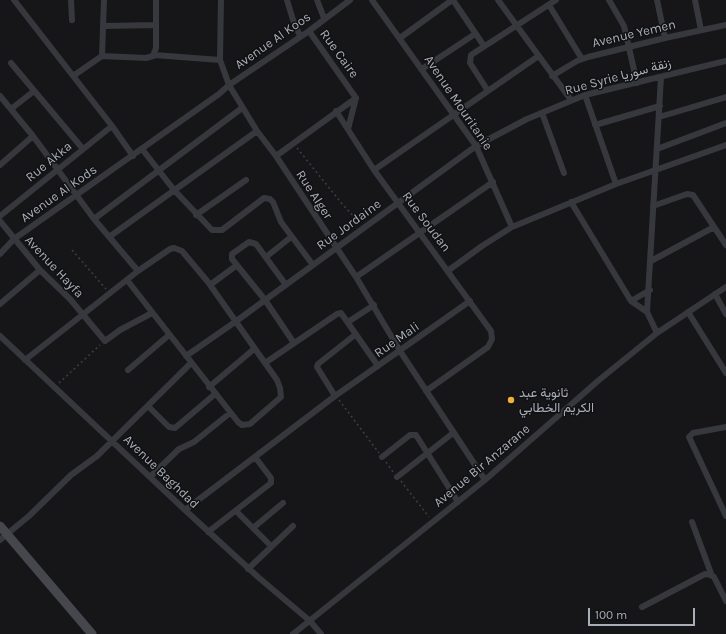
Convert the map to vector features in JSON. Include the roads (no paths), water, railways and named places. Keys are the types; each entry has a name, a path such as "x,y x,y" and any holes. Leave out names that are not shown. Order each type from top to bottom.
{"main road":[{"path":"0,526 4,537 92,634"}],"street":[{"path":"14,0 112,126 132,156"},
{"path":"71,0 72,20"},
{"path":"102,56 104,0"},
{"path":"154,55 156,0"},
{"name":"Rue Alger","path":"221,0 220,60 229,85 257,131 276,156 356,277 400,351 485,480"},
{"path":"286,0 300,36"},
{"path":"317,0 324,18"},
{"name":"Avenue Al Koos","path":"142,149 220,94 229,85 309,31 324,18 350,0"},
{"name":"Avenue Mouritanie","path":"372,0 476,146 512,227"},
{"path":"400,38 452,0 484,46"},
{"path":"498,0 537,57 570,100"},
{"path":"488,91 469,61 470,55 556,0"},
{"path":"609,0 622,20 630,46 638,83"},
{"path":"657,0 665,38"},
{"path":"695,0 702,30"},
{"path":"549,5 582,59"},
{"path":"104,26 156,25"},
{"name":"Avenue Yemen","path":"552,76 582,59 630,46 726,26"},
{"name":"Rue Caire","path":"309,31 356,98"},
{"path":"422,69 475,34"},
{"path":"73,76 102,56 146,58 154,55 220,60"},
{"path":"374,170 537,57"},
{"name":"Rue Syrie زنقة سوريا","path":"476,146 570,100 585,95 726,61"},
{"path":"11,63 83,149"},
{"path":"647,312 650,290 653,206 661,77"},
{"path":"11,109 34,91"},
{"path":"585,95 616,184"},
{"path":"0,96 33,136 94,219 138,271"},
{"path":"659,117 726,97"},
{"path":"276,156 336,110 356,98"},
{"path":"348,129 356,98"},
{"path":"595,125 660,106"},
{"path":"94,219 242,108"},
{"name":"Rue Soudan","path":"336,110 374,170 491,331 492,339 488,347 426,391"},
{"path":"542,113 564,173"},
{"path":"657,149 726,123"},
{"name":"Rue Akka","path":"0,216 112,126"},
{"path":"109,237 257,131"},
{"path":"0,165 33,136"},
{"path":"448,270 512,227 616,184 726,145"},
{"name":"Rue Jordaine","path":"186,356 235,322 476,146"},
{"path":"142,149 174,190 196,215 212,230 219,231 264,198 267,198 273,202 279,218 291,237 313,265"},
{"name":"Avenue Al Kods","path":"0,254 14,239 142,149"},
{"path":"196,215 246,180"},
{"path":"356,277 493,182"},
{"path":"653,206 687,194 693,195 726,245"},
{"path":"572,202 631,301 647,312 657,333"},
{"name":"Avenue Hayfa","path":"0,221 40,270 84,315 105,341 120,330 152,313"},
{"path":"651,261 714,227"},
{"path":"266,257 291,237"},
{"path":"286,285 256,244 249,242 232,254 232,259 265,300 294,343"},
{"path":"25,360 138,271 170,249 174,248 182,251 210,285 278,383 281,397 252,422 246,425 238,422 214,394 127,280"},
{"path":"210,285 237,265"},
{"path":"0,304 40,270"},
{"name":"Avenue Bir Anzarane","path":"293,634 485,480 594,385 657,333 726,287"},
{"path":"631,301 650,290"},
{"path":"715,294 726,314"},
{"name":"Rue Mali","path":"185,510 336,396 470,301"},
{"path":"348,322 374,305"},
{"path":"688,312 726,373"},
{"path":"265,363 339,313 343,314 378,366"},
{"path":"336,396 317,367 318,364 356,334"},
{"path":"128,370 169,335"},
{"name":"Avenue Baghdad","path":"0,336 208,532 248,569 310,621 321,634"},
{"path":"209,387 254,349"},
{"path":"4,537 30,516 71,475 96,456 191,363"},
{"path":"148,406 169,427 175,428 214,394"},
{"path":"150,477 179,449 194,442 230,413"},
{"path":"726,427 693,433 689,437 724,506 726,516"},
{"path":"397,477 453,433"},
{"path":"382,457 413,434 416,435 458,502"},
{"path":"208,532 271,483 271,478 255,457"},
{"path":"253,528 283,503"},
{"path":"236,511 271,546"},
{"path":"692,522 712,576 726,601"},
{"path":"248,569 293,526"},
{"path":"642,608 703,575 712,576"}],"place":[{"name":"ثانوية عبد الكريم الخطابي","path":"511,400"}]}
